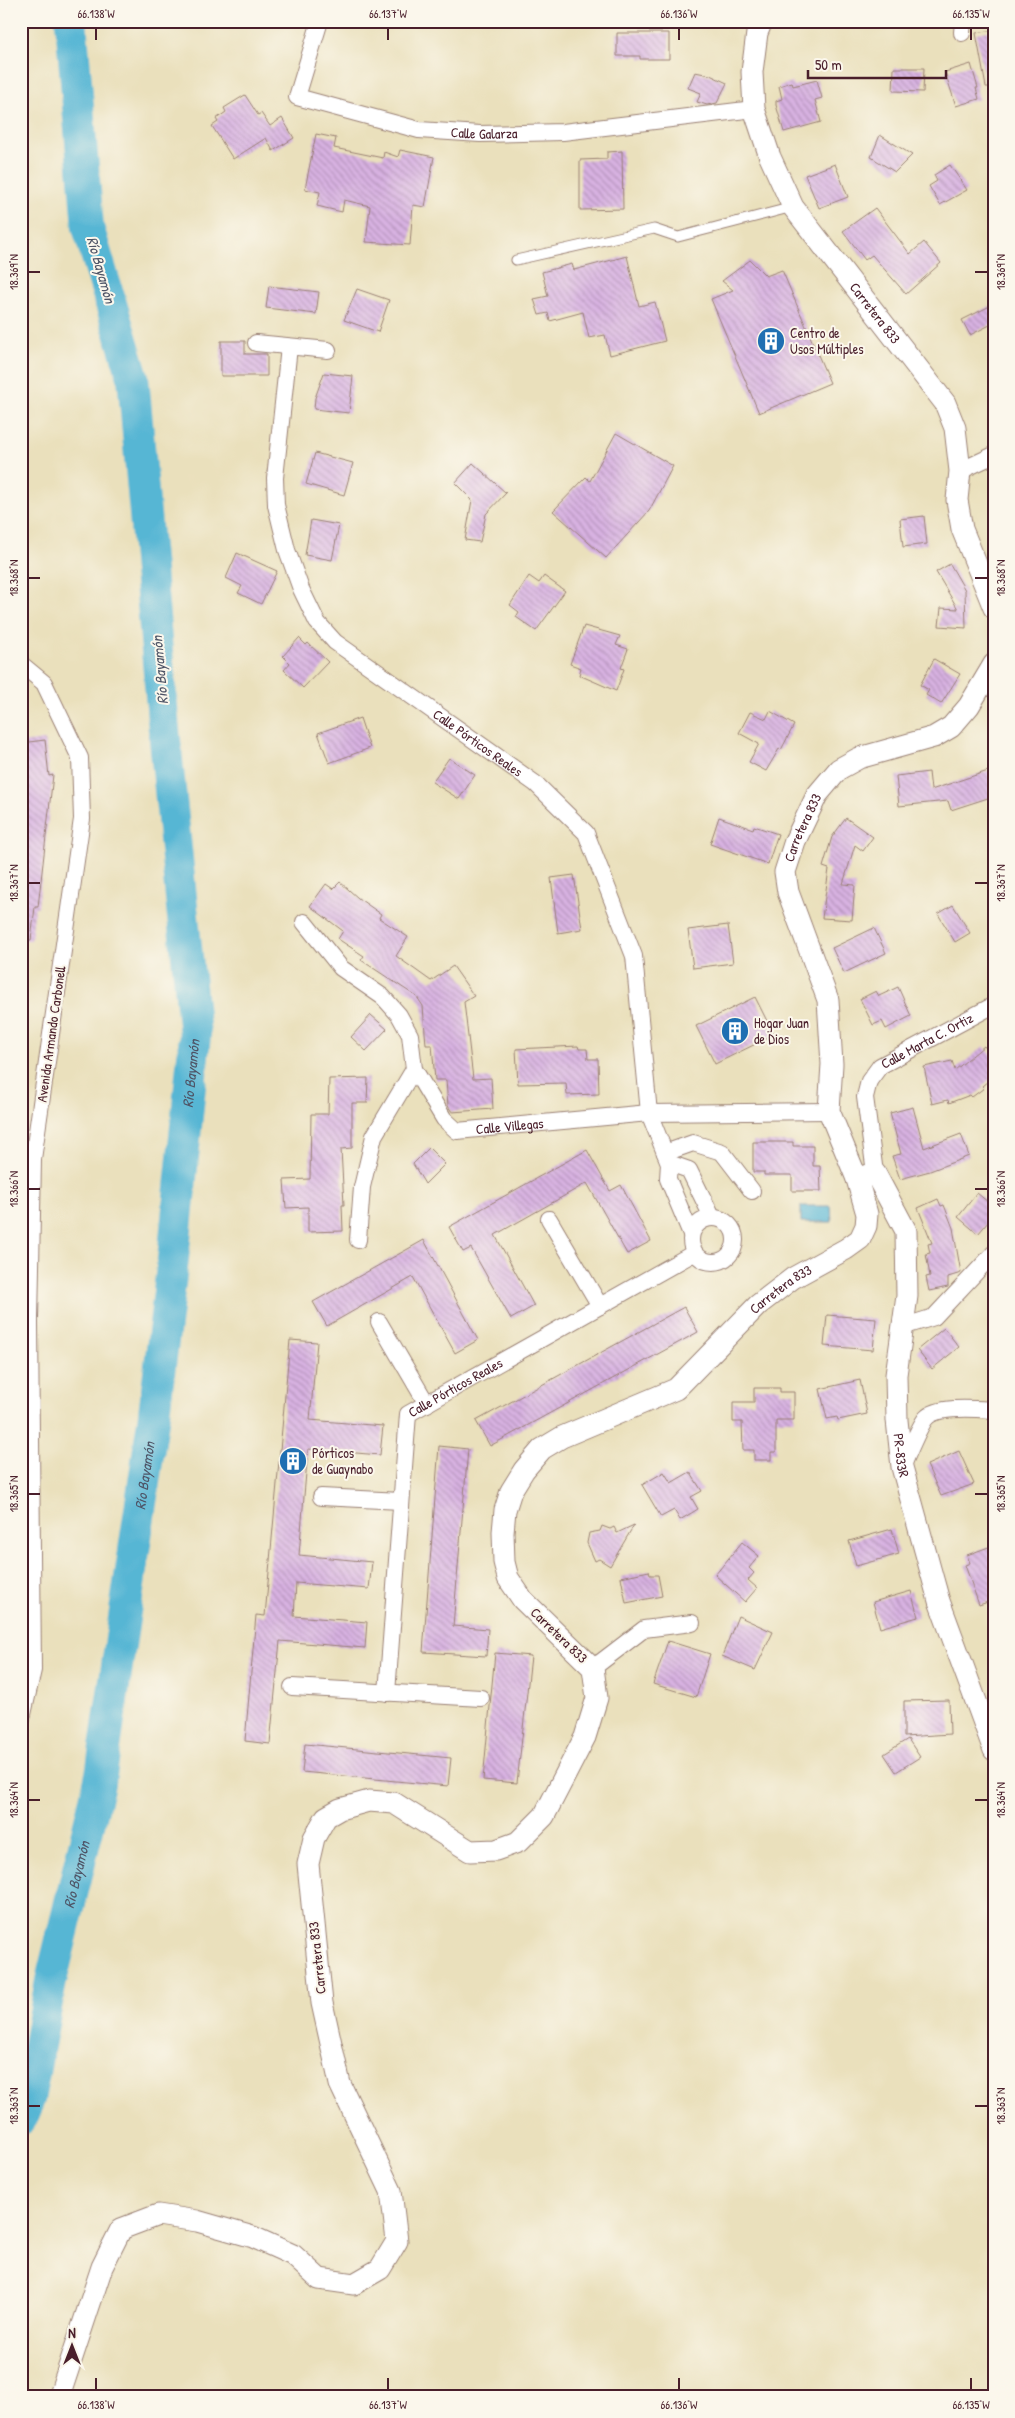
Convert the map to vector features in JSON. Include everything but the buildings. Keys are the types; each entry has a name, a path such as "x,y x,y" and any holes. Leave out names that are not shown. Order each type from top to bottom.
{"street":[{"name":"Calle Galarza","path":"320,21 297,97 419,130 480,134 563,132 754,109"},
{"name":"Carretera 833","path":"762,21 757,33 752,72 754,109 770,157 793,207 945,403 956,428 960,471 957,500 962,529 994,608"},
{"path":"256,343 328,350"},
{"name":"Calle Pórticos Reales","path":"289,347 275,478 276,505 287,550 301,589 318,622 335,642 536,784 586,833 634,956 648,1113 667,1158 668,1179 691,1234"},
{"path":"960,471 994,455"},
{"name":"Avenida Armando Carbonell","path":"21,664 44,683 80,758 82,819 27,1159 27,1670 21,1723"},
{"name":"Carretera 833","path":"59,2397 102,2267 120,2229 158,2215 197,2221 253,2238 293,2255 319,2279 354,2284 380,2269 397,2242 391,2191 340,2084 322,2004 308,1864 314,1838 326,1817 340,1808 369,1801 394,1803 470,1851 496,1850 518,1842 544,1816 585,1737 597,1698 592,1668 523,1600 508,1578 504,1562 503,1532 505,1510 511,1491 524,1470 542,1449 570,1434 676,1389 758,1305 793,1278 860,1239 866,1226 866,1176 829,1111 832,1064 828,1000 788,892 785,872 795,841 817,795 839,769 859,758 934,737 951,727 970,706 994,664"},
{"name":"Calle Villegas","path":"304,922 341,968 383,997 399,1015 410,1035 414,1068 444,1119 457,1131 648,1113 829,1111"},
{"name":"Calle Marta C. Ortiz","path":"866,1176 865,1097 869,1081 880,1066 994,1005"},
{"path":"358,1240 362,1187 374,1136 414,1068"},
{"path":"667,1158 693,1143 722,1152 752,1191"},
{"path":"667,1158 689,1170 712,1217"},
{"name":"PR-833R","path":"866,1176 906,1231 907,1296 896,1375 896,1420 902,1467 939,1601 994,1750"},
{"path":"712,1217 727,1222 735,1235 733,1250 729,1256 716,1262 701,1260 694,1253 690,1242 691,1234 698,1222 712,1217"},
{"path":"549,1219 600,1306"},
{"name":"Calle Pórticos Reales","path":"387,1693 408,1414 694,1253"},
{"path":"902,1327 934,1317 994,1253"},
{"path":"379,1322 427,1404"},
{"path":"902,1467 926,1418 938,1412 958,1409 994,1410"},
{"path":"321,1497 402,1501"},
{"path":"592,1668 644,1629 692,1623"},
{"path":"292,1687 481,1698"}],"lane":[{"path":"516,260 654,229 678,237 793,207"}],"water":[{"path":"801,1206 831,1206 832,1222 801,1222"}],"waterway":[{"name":"Río Bayamón","path":"21,2119 29,2099 51,1981 101,1775 154,1414 173,1259 195,1035 164,730 133,377 88,227 71,21"}],"place":[{"name":"Centro de Usos Múltiples","path":"771,341"},
{"name":"Hogar Juan de Dios","path":"735,1031"},
{"name":"Pórticos de Guaynabo","path":"293,1461"}]}
